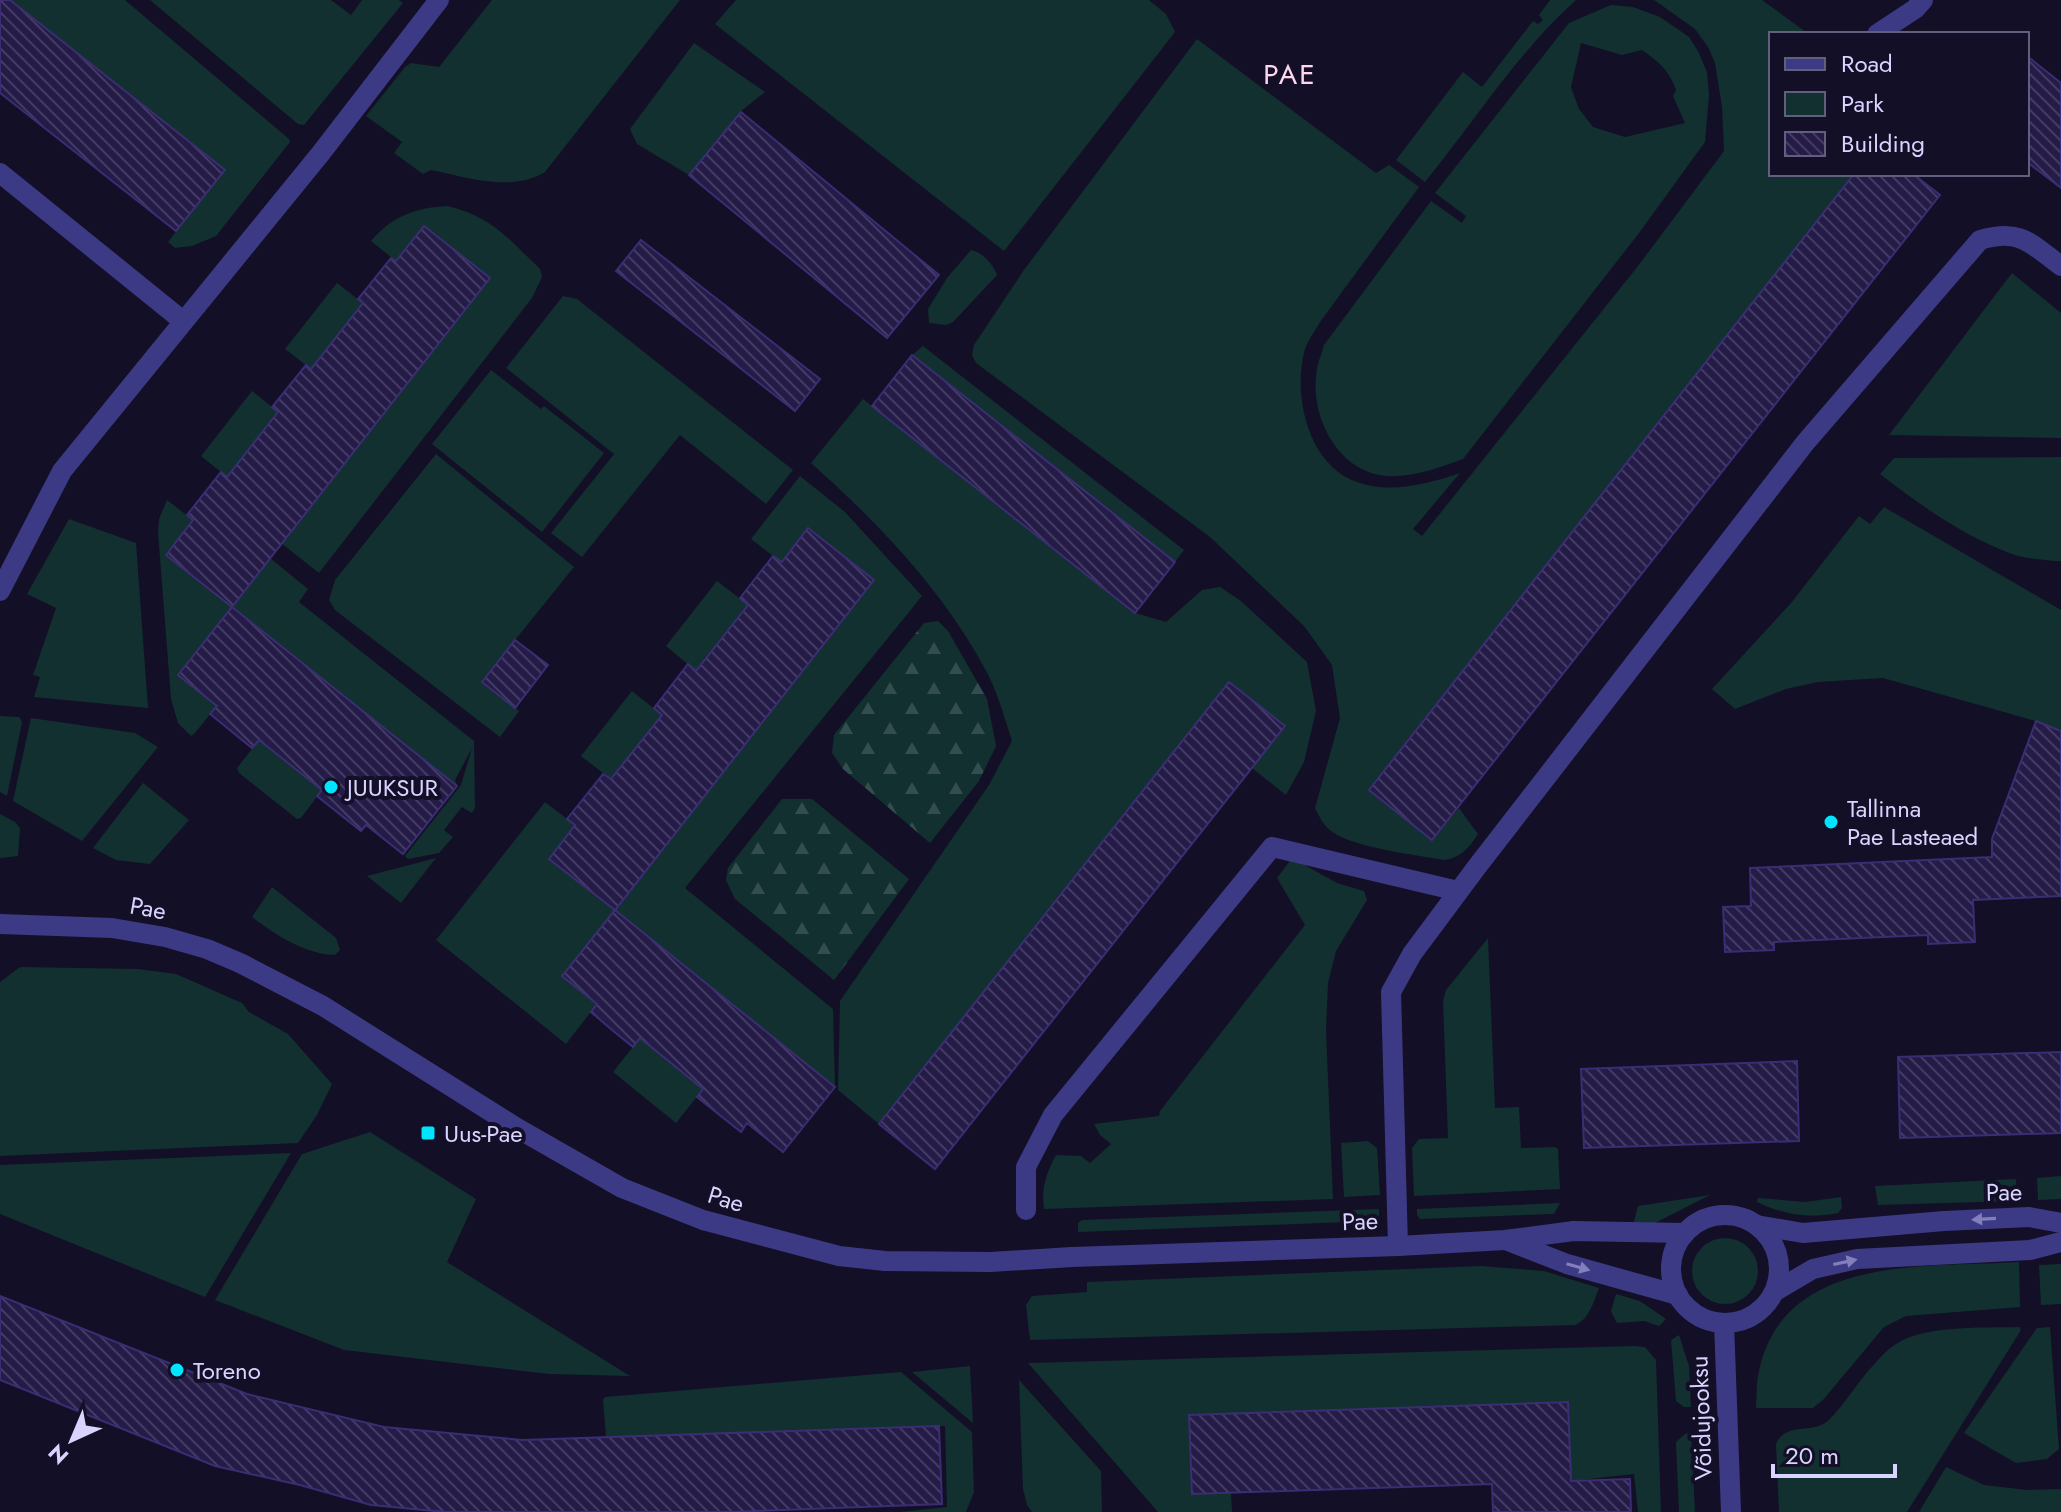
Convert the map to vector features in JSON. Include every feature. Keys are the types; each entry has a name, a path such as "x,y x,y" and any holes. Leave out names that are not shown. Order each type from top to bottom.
{"street":[{"path":"0,591 62,471 321,153 439,0"},
{"path":"1880,32 1915,9 1923,0"},
{"path":"0,173 183,321"},
{"path":"1398,1246 1391,992 1412,954 1805,443 1980,240 2002,233 2024,239 2061,266"},
{"path":"1026,1210 1026,1167 1053,1115 1272,847 1458,891"},
{"name":"Pae","path":"0,924 112,928 165,937 218,954 323,1006 517,1128 622,1188 703,1220 839,1256 885,1261 990,1262 1398,1246 1505,1240 1574,1231 1685,1233"},
{"path":"1719,1215 1745,1218 1756,1225 1769,1238 1777,1255 1779,1274 1774,1292 1762,1308 1744,1319 1724,1323 1697,1315 1686,1306 1673,1285 1671,1263 1678,1242 1695,1224 1719,1215"},
{"name":"Pae","path":"1756,1225 1803,1233 2029,1217 2061,1223"},
{"name":"Pae","path":"1505,1240 1567,1264 1678,1295"},
{"path":"1774,1292 1813,1269 1857,1259 2030,1250 2061,1242"},
{"name":"Võidujooksu","path":"1724,1323 1731,1512"}],"green space":[{"path":"10,0 125,0 290,142 216,236 192,246 175,248 168,242 224,169"},
{"path":"150,0 331,0 351,15 362,0 399,0 403,3 304,125 298,124"},
{"path":"492,0 680,0 545,172 518,182 489,182 431,170 423,174 394,153 402,142 366,116 405,67 411,63 439,67"},
{"path":"736,0 1149,0 1166,14 1175,32 1004,251 715,24"},
{"path":"1550,0 1576,0 1515,65 1425,182 1396,160 1463,72 1482,87 1533,21 1538,24 1543,20 1539,15"},
{"path":"1654,0 1762,0 1806,32 1769,32 1769,176 1852,176 1369,789 1432,840 1459,808 1478,834 1471,844 1460,855 1444,860 1387,850 1344,838 1328,828 1315,808 1340,718 1332,665 1304,626 1210,537 976,363 972,355 974,345 1024,270 1197,39 1376,173 1389,165 1419,187 1320,322 1305,349 1301,387 1303,407 1316,445 1326,461 1340,473 1370,486 1396,487 1422,484 1460,473 1413,529 1422,536 1638,266 1724,151 1722,107 1715,63 1695,29"},
{"path":"1611,5 1633,7 1660,17 1689,37 1707,72 1709,95 1705,142 1639,233 1463,459 1400,476 1363,470 1337,449 1321,419 1316,386 1324,345 1431,201 1462,223 1466,216 1435,193 1569,23","holes":["1581,43 1622,55 1642,50 1663,67 1676,90 1673,96 1685,123 1625,137 1593,127 1579,109 1571,87"]},
{"path":"694,43 765,92 740,112 689,175 637,144 630,129"},
{"path":"447,206 488,222 540,269 542,277 532,298 319,573 281,543 489,278 424,226 396,261 371,241 396,219 425,209"},
{"path":"971,250 987,259 997,275 953,322 946,325 929,323 928,309 947,278"},
{"path":"2012,273 2061,313 2061,438 1889,435"},
{"path":"337,283 363,303 311,369 285,349"},
{"path":"563,296 577,299 793,470 766,504 680,435 582,557 551,533 614,454 506,368"},
{"path":"923,346 1184,550 1175,562 912,355"},
{"path":"491,370 604,453 542,532 432,444"},
{"path":"252,391 278,412 227,477 201,456"},
{"path":"863,399 1135,613 1166,622 1202,590 1220,587 1241,601 1307,662 1316,711 1304,762 1286,795 1252,768 1285,726 1229,682 879,1124 838,1090 840,1001 989,785 1012,741 989,676 948,610 883,533 811,463"},
{"path":"436,454 574,567 482,681 519,711 500,737 335,610 329,600 335,580"},
{"path":"2061,457 2061,561 2017,556 1994,547 1926,508 1880,474 1894,458"},
{"path":"800,476 845,512 922,596 685,888 833,1009 835,1087 615,910 563,976 597,1004 566,1044 436,940 545,802 575,825 549,859 615,909 874,580 809,529 781,562 751,539"},
{"path":"167,500 193,520 166,556 232,607 178,675 217,706 191,736 178,723 171,699 158,532 159,519"},
{"path":"1884,507 2061,610 2061,731 2036,721 1883,678 1818,682 1786,689 1735,709 1712,689 1791,603 1859,516 1870,524"},
{"path":"69,519 136,543 148,708 34,697 40,677 33,675 56,608 27,594"},
{"path":"270,558 308,589 299,602 474,741 475,808 472,813 462,807 444,830 453,837 439,853 408,859 405,856 461,785 472,748 455,780 457,786 232,607"},
{"path":"717,581 748,605 696,671 666,646"},
{"path":"938,621 948,631 987,699 996,746 979,781 930,843 843,769 832,753 834,735 924,623"},
{"path":"632,691 662,715 611,779 581,756"},
{"path":"0,716 19,717 22,722 7,796 0,792"},
{"path":"31,718 135,733 158,747 82,841 13,801"},
{"path":"259,740 322,790 301,818 297,819 239,773 237,768"},
{"path":"143,783 189,820 150,864 116,860 93,848"},
{"path":"782,799 812,799 909,879 834,980 735,899 726,880 728,868"},
{"path":"0,814 20,828 18,856 0,858"},
{"path":"436,858 401,903 367,876"},
{"path":"1292,858 1337,883 1364,891 1367,900 1336,951 1328,983 1326,1030 1333,1199 1044,1209 1045,1181 1056,1155 1081,1156 1090,1163 1111,1144 1100,1135 1094,1124 1159,1116 1305,925 1277,878"},
{"path":"272,887 336,938 340,950 335,955 302,947 252,917"},
{"path":"1488,938 1495,1108 1519,1107 1521,1148 1558,1149 1560,1189 1414,1196 1412,1148 1419,1139 1448,1138 1443,1001 1446,990"},
{"path":"20,967 138,969 176,974 242,1003 249,1012 288,1034 332,1084 317,1115 298,1143 0,1156 0,982"},
{"path":"640,1038 703,1089 676,1123 613,1072"},
{"path":"370,1132 476,1199 447,1262 630,1376 549,1374 344,1350 215,1300 302,1154"},
{"path":"1368,1141 1377,1148 1380,1195 1344,1197 1341,1143"},
{"path":"291,1153 205,1297 0,1214 0,1165"},
{"path":"2061,1176 2061,1199 2038,1200 2037,1178"},
{"path":"2016,1179 2017,1201 1878,1205 1875,1186"},
{"path":"1710,1195 1655,1223 1633,1225 1638,1206"},
{"path":"1841,1197 1842,1208 1838,1213 1817,1216 1787,1213 1757,1202 1758,1198 1805,1202"},
{"path":"1560,1203 1554,1214 1420,1219 1417,1215 1417,1209"},
{"path":"1379,1209 1379,1217 1375,1221 1078,1232 1078,1223 1082,1220"},
{"path":"1725,1238 1738,1241 1748,1248 1755,1258 1758,1271 1755,1284 1748,1294 1738,1301 1725,1304 1712,1301 1702,1294 1695,1284 1692,1271 1695,1258 1702,1248 1712,1241"},
{"path":"2019,1262 2020,1307 1906,1316 1884,1327 1813,1408 1756,1408 1759,1371 1774,1333 1797,1305 1828,1286 1864,1274 1903,1268"},
{"path":"2061,1264 2061,1304 2041,1305 2039,1265"},
{"path":"1481,1266 1544,1271 1599,1288 1587,1315 1575,1325 1030,1340 1026,1305 1032,1296 1087,1292 1087,1282"},
{"path":"1616,1294 1640,1301 1666,1319 1659,1326 1644,1321 1617,1323 1611,1311"},
{"path":"2019,1327 2021,1330 1907,1512 1779,1512 1776,1444 1780,1437 1791,1431 1825,1423 1892,1346 1922,1333"},
{"path":"2050,1327 2059,1449 2047,1459 2016,1463 1964,1433 2037,1328"},
{"path":"1679,1335 1689,1366 1691,1407 1684,1407 1676,1401 1671,1340"},
{"path":"1645,1347 1656,1360 1661,1512 1638,1512 1634,1474 1571,1481 1568,1402 1231,1493 1232,1512 1158,1512 1028,1363"},
{"path":"970,1366 973,1423 912,1372"},
{"path":"901,1372 972,1432 974,1492 966,1512 900,1512 947,1507 945,1426 606,1437 605,1397"},
{"path":"1019,1380 1101,1471 1102,1512 1032,1512 1027,1505 1023,1489"},
{"path":"1691,1432 1695,1512 1679,1512 1676,1442"},
{"path":"1946,1467 1984,1485 2027,1490 2061,1489 2061,1512 1919,1512"}],"building":[{"path":"0,0 10,0 225,170 176,231 0,93"},
{"path":"2029,58 2061,83 2061,188 2029,164"},
{"path":"741,112 939,275 887,338 689,175"},
{"path":"1852,176 1916,176 1940,195 1432,840 1369,790"},
{"path":"424,226 490,278 232,607 166,555 193,520 187,515 221,472 227,477 278,412 272,407 306,365 311,369 363,303 358,299 391,258 396,261"},
{"path":"641,240 820,379 795,411 616,271"},
{"path":"912,355 1175,562 1135,613 872,406"},
{"path":"808,528 874,580 615,910 549,859 575,825 567,819 603,774 611,779 662,715 654,708 688,664 696,671 748,605 740,598 773,556 782,562"},
{"path":"232,607 457,786 403,854 366,825 361,831 317,796 322,790 259,740 252,748 210,714 217,706 178,675"},
{"path":"515,640 548,665 515,708 482,682"},
{"path":"1229,682 1285,726 935,1169 879,1124"},
{"path":"2036,721 2061,731 2061,896 1973,900 1975,942 1928,944 1928,935 1774,942 1774,950 1725,952 1723,907 1751,906 1750,868 1992,857 1992,839"},
{"path":"615,910 835,1087 783,1152 747,1123 741,1132 697,1097 703,1089 640,1038 633,1047 591,1012 597,1004 562,976"},
{"path":"2061,1052 2061,1133 1900,1138 1898,1057"},
{"path":"1797,1061 1799,1141 1584,1148 1581,1069"},
{"path":"0,1296 247,1394 384,1427 522,1440 939,1426 942,1504 729,1512 445,1512 371,1505 215,1466 0,1380"},
{"path":"1568,1402 1571,1481 1630,1479 1631,1512 1493,1512 1492,1484 1192,1494 1189,1415"}],"place":[{"name":"JUUKSUR","path":"331,787"},
{"name":"Tallinna Pae Lasteaed","path":"1831,822"},
{"name":"Uus-Pae","path":"428,1133"},
{"name":"Toreno","path":"177,1370"}],"district":[{"name":"PAE","path":"1290,74"}]}
